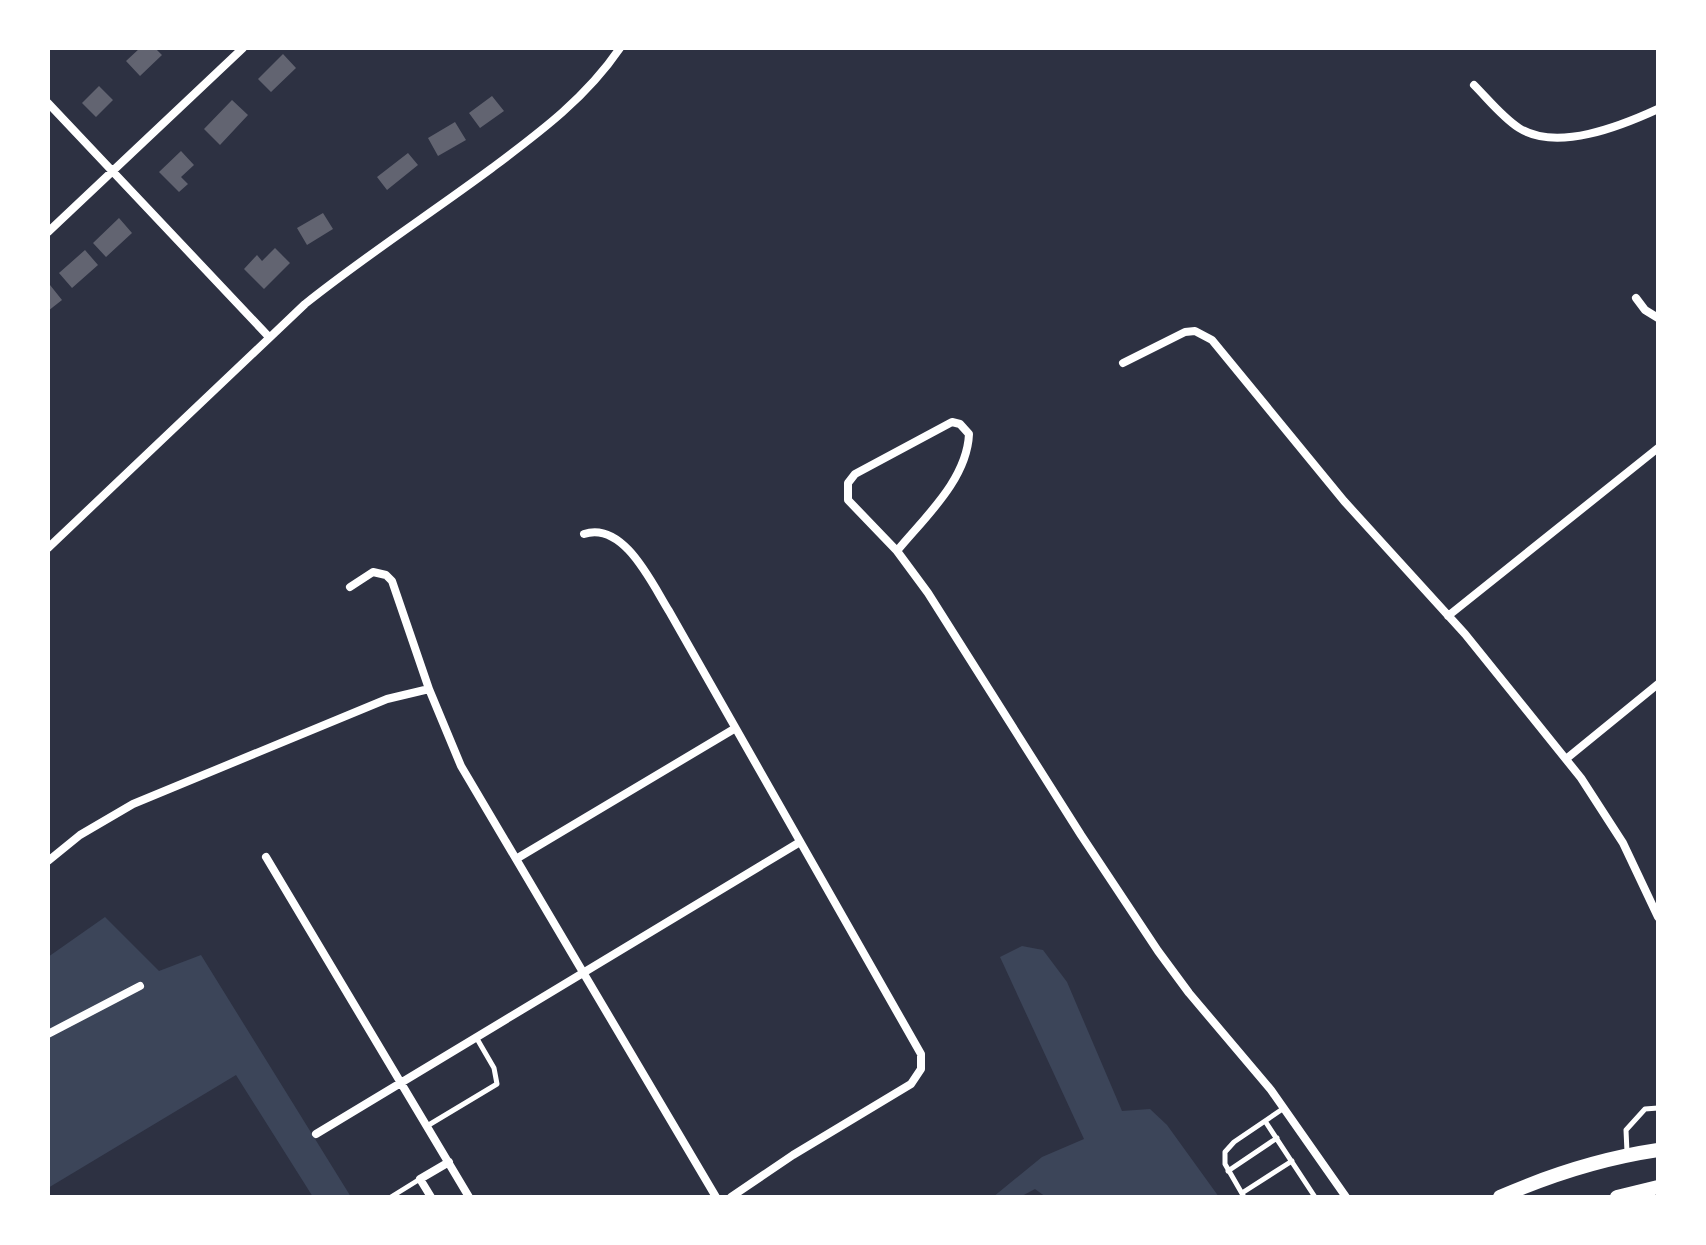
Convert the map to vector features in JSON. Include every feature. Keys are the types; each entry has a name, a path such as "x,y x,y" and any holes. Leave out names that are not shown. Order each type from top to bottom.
{"main road":[{"path":"1500,1197 1547,1178 1658,1150"},
{"path":"1617,1197 1658,1187"}],"street":[{"path":"48,232 243,48"},
{"path":"48,548 269,337 346,271 453,197 566,111 620,48"},
{"path":"1474,85 1521,129 1550,139 1614,127 1658,109"},
{"path":"48,103 269,337"},
{"path":"1636,298 1645,310 1658,318"},
{"path":"1123,363 1185,332 1195,331 1212,340 1344,501 1448,616 1566,759 1617,832 1658,917"},
{"path":"897,551 955,478 969,441 969,434 960,424 952,422 933,431 855,474 848,483 848,500 897,551 928,593 1158,951 1284,1108 1346,1197"},
{"path":"1448,616 1658,448"},
{"path":"584,534 600,531 610,534 634,555 669,611 921,1054 921,1069 911,1084 793,1155 731,1197"},
{"path":"350,587 373,572 386,575 392,581 429,689 461,766 716,1197"},
{"path":"1566,759 1658,684"},
{"path":"48,861 80,835 133,804 387,699 429,689"},
{"path":"516,859 734,729"},
{"path":"316,1134 800,842"},
{"path":"266,857 469,1197"},
{"path":"48,1034 140,986"},
{"path":"431,1197 420,1179 449,1162"}],"lane":[{"path":"427,1126 497,1084 494,1068 476,1037"},
{"path":"1284,1108 1228,1146 1224,1157 1228,1171 1243,1195 1292,1161"},
{"path":"1627,1156 1626,1130 1645,1109 1658,1108"},
{"path":"1265,1121 1315,1197"},
{"path":"1228,1171 1277,1138"},
{"path":"391,1197 420,1179"}],"shaded area":[{"path":"105,917 159,971 201,955 351,1197 313,1197 236,1075 48,1188 48,957"},
{"path":"1022,946 1043,950 1067,982 1122,1111 1150,1109 1167,1125 1219,1197 1046,1197 1035,1189 1020,1197 993,1197 1042,1157 1084,1139 1000,957"}],"building":[{"path":"140,48 155,48 162,55 140,76 126,61"},
{"path":"283,54 296,68 271,92 258,79"},
{"path":"99,86 113,100 96,117 82,103"},
{"path":"492,96 504,111 480,128 469,113"},
{"path":"232,100 248,115 220,145 204,129"},
{"path":"455,122 466,140 438,156 428,138"},
{"path":"181,151 194,165 181,177 188,184 179,192 159,172"},
{"path":"408,153 418,165 387,190 377,177"},
{"path":"323,213 333,229 307,245 297,228"},
{"path":"119,218 132,233 106,257 93,243"},
{"path":"275,248 290,263 264,289 244,269 257,255 262,261"},
{"path":"85,250 98,265 72,288 59,273"},
{"path":"48,286 62,300 48,311"}]}
